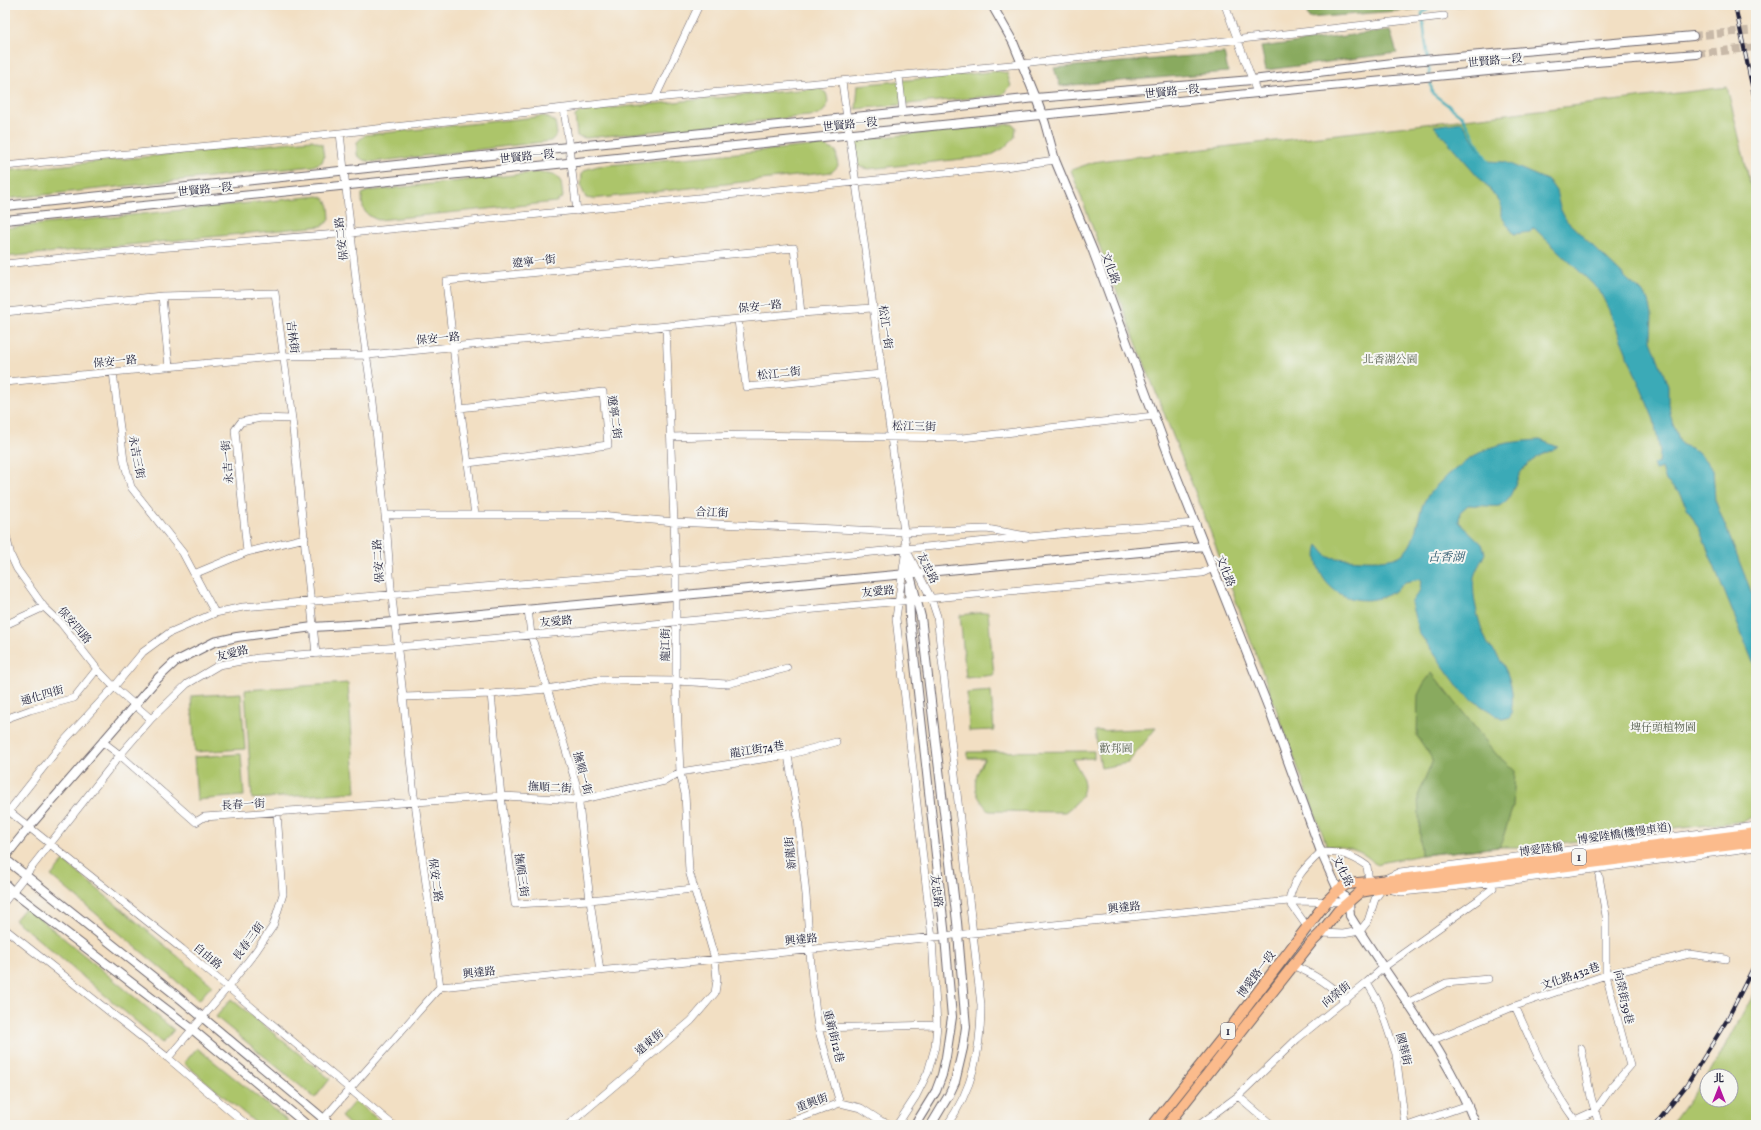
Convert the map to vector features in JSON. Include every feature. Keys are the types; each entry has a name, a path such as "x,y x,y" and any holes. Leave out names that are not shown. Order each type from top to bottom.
{"main road":[{"name":"博愛陸橋","path":"1401,883 1756,833"},
{"name":"博愛陸橋","path":"1401,883 1756,842"},
{"name":"博愛路一段","path":"1153,1125 1308,928 1327,901 1338,890 1347,884 1369,882 1382,885"},
{"name":"博愛路一段","path":"1168,1125 1292,965 1321,933 1338,911 1360,892 1382,885 1401,883"}],"street":[{"path":"656,98 699,5"},
{"name":"文化路","path":"992,5 1013,42 1036,98 1055,160 1093,251 1176,476 1269,709 1321,852 1338,890 1349,902 1350,916 1432,1040 1468,1105 1476,1125"},
{"path":"1225,5 1257,93"},
{"path":"5,166 340,133 656,98 842,82 1022,64 1444,16"},
{"name":"世賢路一段","path":"5,206 1036,98 1252,80 1401,62 1693,36"},
{"name":"世賢路一段","path":"5,220 1257,93 1697,54"},
{"path":"899,76 904,112"},
{"name":"松江一街","path":"842,82 881,374 910,575"},
{"path":"564,108 577,210"},
{"name":"保安二路","path":"340,133 358,289 368,355 415,803 440,987"},
{"path":"5,264 157,248 351,233 855,182 1055,160"},
{"name":"遼寧一街","path":"475,515 460,408 446,281 794,248 801,313"},
{"name":"吉林街","path":"5,312 162,296 275,293 292,418 316,654"},
{"path":"162,296 169,367"},
{"name":"保安一路","path":"5,382 284,356 368,355 453,348 801,313 872,308"},
{"name":"松江二街","path":"738,320 746,388 881,374"},
{"name":"龍江街","path":"666,327 676,571 676,681 680,772 685,794 689,871 693,889 715,959"},
{"name":"永吉三街","path":"113,372 124,461 131,487 183,553 215,613"},
{"name":"遼寧二街","path":"460,408 603,392 608,445 468,463"},
{"name":"松江三街","path":"671,437 745,435 962,438 1154,416"},
{"name":"永吉一街","path":"247,552 235,430 241,422 261,418 292,418"},
{"name":"合江街","path":"385,515 600,515 674,522 904,532 987,529 1036,537"},
{"path":"6,812 65,740 114,687 143,652 168,634 215,613 243,607 676,571 1196,523"},
{"name":"保安四路","path":"5,531 11,556 44,607 61,623 97,669 114,687 151,719"},
{"path":"194,574 247,552 305,538"},
{"name":"友愛路","path":"5,858 29,827 158,678 175,662 214,642 237,637 313,627 396,622 901,576 1204,546"},
{"name":"友忠路","path":"906,549 931,598 937,616 981,1005 979,1045 970,1084 955,1114 947,1125"},
{"name":"友忠路","path":"898,1125 916,1096 928,1072 935,1046 936,1025 932,938 896,618 906,549"},
{"name":"友愛路","path":"5,901 120,755 151,719 187,684 219,665 258,658 399,647 1202,573 1213,568"},
{"name":"友忠路","path":"910,575 952,1017 946,1057 936,1091 915,1125"},
{"name":"友忠路","path":"913,599 921,617 958,935 966,1027 955,1082 931,1125"},
{"path":"5,625 44,607"},
{"name":"撫順一街","path":"528,609 532,635 577,787 600,971"},
{"path":"404,697 491,694 547,688 599,680 676,681 727,684 787,668"},
{"name":"通化四街","path":"5,719 30,710 74,698 97,669"},
{"name":"撫順三街","path":"491,694 501,796 515,904 590,900 693,889"},
{"name":"長春一街","path":"103,742 120,755 196,822 204,817 415,803"},
{"name":"龍江街74巷","path":"680,772 788,755 836,742"},
{"name":"新龍街","path":"788,755 798,817 806,895 809,949"},
{"name":"撫順二街","path":"415,803 501,796 579,800 665,781 680,772"},
{"name":"自由路","path":"6,812 29,827 228,987 393,1125"},
{"name":"長春三街","path":"168,1058 228,987 273,926 283,894 277,813"},
{"name":"博愛陸橋(機慢車道)","path":"1401,883 1756,826"},
{"path":"1401,883 1575,873 1756,847"},
{"path":"1308,928 1289,901 1293,886 1300,874 1321,852 1335,852 1355,857 1367,866 1369,882"},
{"path":"5,858 25,876 202,1017 331,1125"},
{"name":"向榮街39巷","path":"1595,1111 1610,1088 1630,1066 1606,975 1606,916 1599,876"},
{"path":"5,884 13,892 192,1029 307,1125"},
{"path":"1321,933 1343,934 1360,931 1368,921 1375,899 1382,885"},
{"name":"向榮街","path":"1199,1125 1238,1096 1297,1039 1345,1001 1384,966 1493,888"},
{"name":"興達路","path":"440,987 1289,901 1349,902"},
{"path":"5,929 168,1058 248,1125"},
{"name":"重新街12巷","path":"809,949 818,1028 840,1103"},
{"name":"文化路432巷","path":"1432,1040 1515,1006 1606,975 1689,954 1726,959"},
{"name":"遠東街","path":"568,1125 691,1021 715,993 717,980 715,959"},
{"path":"1292,965 1302,969 1337,992 1345,1001"},
{"path":"1407,1002 1446,983 1488,978"},
{"name":"國華街","path":"1367,982 1379,1003 1396,1054 1405,1125"},
{"path":"318,1125 440,987"},
{"path":"1515,1006 1547,1074 1575,1120 1595,1111"},
{"path":"818,1028 936,1025"},
{"path":"1581,1048 1599,1125"},
{"path":"1238,1096 1272,1125"},
{"name":"重興街","path":"782,1125 840,1103 861,1108 882,1121 892,1125"},
{"path":"1410,1125 1468,1105"}],"green space":[{"path":"1304,5 1471,5 1309,18"},
{"path":"1390,30 1397,53 1266,70 1261,47"},
{"path":"1224,53 1228,72 1060,86 1054,68"},
{"path":"998,71 1007,73 1011,86 1002,95 856,109 858,85"},
{"name":"北香湖公園","path":"1727,87 1756,208 1756,814 1745,821 1531,847 1500,847 1421,855 1375,864 1359,852 1347,848 1327,846 1203,512 1130,327 1071,170 1094,162 1107,160 1408,126"},
{"path":"819,88 826,93 828,103 826,108 819,115 586,138 577,136 575,116 581,111"},
{"path":"545,116 555,122 557,134 551,141 373,162 363,160 357,155 357,142 365,135"},
{"path":"1012,124 1016,127 1015,137 1004,148 990,156 868,169 860,167 855,162 854,145 862,139"},
{"path":"312,140 322,144 324,157 322,162 313,166 5,199 5,171"},
{"path":"822,145 836,151 838,166 832,172 592,199 586,198 581,187 582,173 587,169 598,166"},
{"path":"540,172 557,176 561,182 563,197 556,202 378,220 366,213 362,204 362,194 368,191"},
{"path":"318,196 325,199 329,208 330,220 322,226 5,257 5,228"},
{"path":"988,612 994,675 966,678 960,615"},
{"path":"1432,673 1496,754 1515,771 1513,806 1500,847 1421,855 1418,796 1433,760 1417,736 1418,695 1424,683"},
{"path":"348,683 356,792 252,799 245,690"},
{"path":"991,691 994,730 969,731 967,693"},
{"path":"241,693 245,749 195,752 191,696"},
{"name":"歡邦園","path":"1156,728 1128,763 1101,768 1095,731"},
{"path":"1094,751 1094,758 1072,759 1081,774 1084,787 1079,799 1065,812 989,811 979,798 975,786 978,773 985,758 968,758 968,752"},
{"path":"241,754 244,796 197,800 194,757"},
{"path":"64,861 212,985 199,1000 51,876"},
{"path":"26,907 174,1030 162,1043 15,920"},
{"path":"1756,990 1756,1125 1671,1125 1699,1086 1699,1108 1739,1108 1739,1068 1712,1068"},
{"path":"231,999 330,1079 315,1098 216,1017"},
{"path":"197,1048 289,1122 287,1125 258,1125 184,1063"},
{"path":"355,1101 385,1125 350,1125 341,1117"}],"water":[{"path":"1462,122 1487,161 1505,162 1549,181 1556,191 1560,208 1566,220 1649,300 1652,315 1651,340 1668,386 1668,404 1672,421 1681,444 1697,451 1713,469 1715,500 1756,604 1756,670 1700,531 1679,493 1666,481 1662,468 1655,470 1653,464 1659,462 1660,452 1654,420 1608,308 1599,290 1534,228 1530,232 1514,234 1501,216 1501,204 1434,126"},
{"name":"古香湖","path":"1540,440 1558,447 1544,454 1524,468 1511,494 1504,503 1499,506 1468,505 1460,512 1459,522 1482,544 1485,553 1477,569 1473,585 1479,621 1485,638 1505,668 1512,692 1512,709 1510,717 1503,719 1463,693 1419,633 1411,603 1420,590 1421,579 1405,582 1395,591 1383,597 1371,600 1358,600 1335,590 1325,581 1318,566 1316,551 1318,545 1328,557 1355,560 1395,558 1406,551 1412,542 1424,501 1439,483 1456,468 1484,450 1498,445"}],"waterway":[{"path":"1437,5 1422,13 1432,93 1462,116 1489,163"}],"tunnel":[{"path":"1693,36 1756,30"},
{"path":"1697,54 1756,47"}],"railway":[{"path":"1735,5 1756,105"},
{"path":"1655,1125 1686,1086 1727,1020 1756,962"}],"park label":[{"name":"埤仔頭植物園","path":"1663,727"}]}
